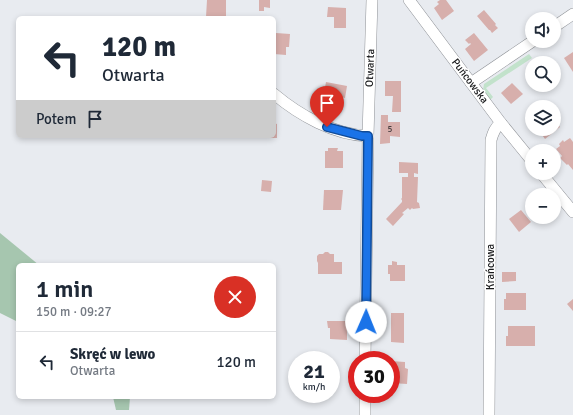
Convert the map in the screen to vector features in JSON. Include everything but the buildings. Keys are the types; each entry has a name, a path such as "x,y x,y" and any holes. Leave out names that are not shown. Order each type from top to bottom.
{"street":[{"name":"Otwarta","path":"365,351 368,136 372,0"},
{"name":"Puńcowska","path":"409,0 501,123 525,152"},
{"path":"561,22 573,14"},
{"path":"471,83 525,46"},
{"path":"276,96 287,105 317,123 362,136 368,136"},
{"name":"Krańcowa","path":"489,415 491,140 495,129 501,123"},
{"path":"548,180 573,212"},
{"path":"365,403 365,415"}],"green space":[{"path":"525,57 525,63 486,88 493,97 490,100 483,90 484,84"},
{"path":"0,233 37,263 16,263 16,321 0,313"},
{"path":"113,399 130,399 129,410 116,410"}],"route":[{"path":"327,127 362,136 368,136 366,322"}]}
